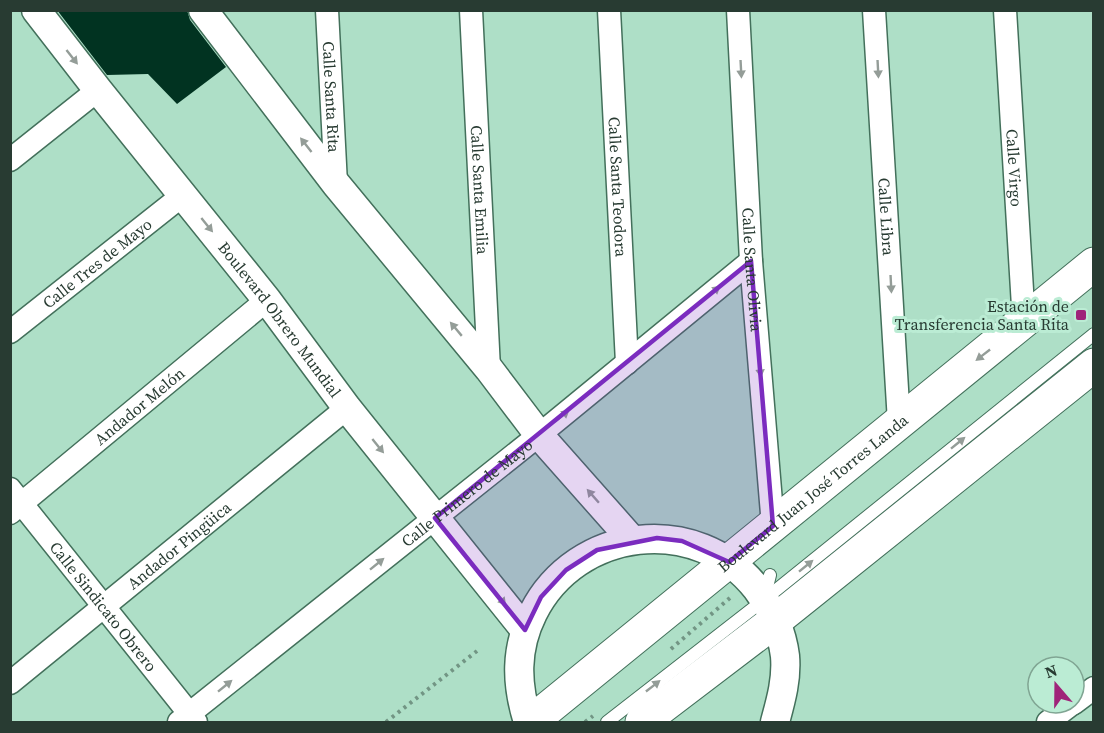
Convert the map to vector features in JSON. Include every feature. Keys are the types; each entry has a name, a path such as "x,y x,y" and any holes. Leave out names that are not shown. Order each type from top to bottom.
{"main road":[{"name":"Boulevard Juan José Torres Landa","path":"530,723 1094,264"},
{"path":"642,723 770,598 1094,365"}],"street":[{"name":"Boulevard Obrero Mundial","path":"36,10 267,300 347,408 525,630"},
{"path":"203,10 336,184 489,369 539,435 632,540"},
{"name":"Calle Santa Rita","path":"327,10 336,184"},
{"name":"Calle Santa Emilia","path":"471,10 489,369"},
{"name":"Calle Santa Teodora","path":"609,10 627,363"},
{"name":"Calle Santa Olivia","path":"738,10 751,261 773,526"},
{"name":"Calle Libra","path":"874,10 899,422"},
{"name":"Calle Virgo","path":"1005,10 1024,323"},
{"path":"10,160 98,90"},
{"name":"Calle Tres de Mayo","path":"10,332 183,195"},
{"name":"Calle Primero de Mayo","path":"188,720 751,261"},
{"name":"Andador Melón","path":"14,502 267,300"},
{"name":"Andador Pingüica","path":"10,683 347,408"},
{"name":"Calle Sindicato Obrero","path":"14,502 103,607 188,720"},
{"path":"530,723 522,701 518,677 519,653 525,630 541,597 566,570 597,550 632,540 657,538 682,542 707,550 729,562 770,598 784,654 784,689 775,723"}],"lane":[{"path":"607,723 770,598 1094,334"}],"path":[{"path":"386,723 477,651"}],"highlighted area":[{"path":"751,261 773,526 729,562 682,541 657,538 597,550 566,570 541,597 525,630 435,518"}],"building":[{"path":"57,10 187,10 190,20 226,67 177,104 148,74 107,75"}],"place":[{"name":"Estación de Transferencia Santa Rita","path":"1081,315"}]}
